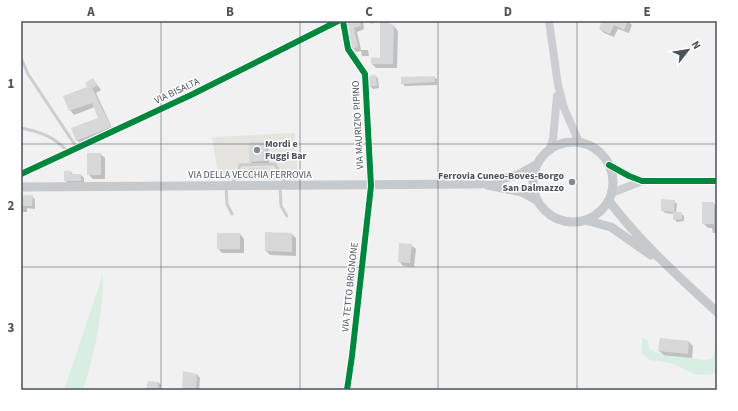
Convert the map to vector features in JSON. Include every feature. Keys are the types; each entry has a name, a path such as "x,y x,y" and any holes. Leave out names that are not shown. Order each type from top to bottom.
{"main road":[{"path":"549,21 558,85 564,108 579,142"},
{"path":"549,150 554,138 557,115 558,85"},
{"path":"642,181 610,197 599,212 586,220 572,222 559,219 547,212 538,201 534,190 533,177 536,165 549,150 558,144 579,142 597,149 609,165 612,174 610,197 623,219 672,272"},
{"name":"VIA DELLA VECCHIA FERROVIA","path":"480,184 518,175 536,165"},
{"path":"609,165 642,181 717,181"},
{"name":"VIA DELLA VECCHIA FERROVIA","path":"21,187 229,185 371,186 480,184 522,192 538,201"},
{"path":"586,220 611,227 672,272 717,312"}],"lane":[{"name":"VIA BISALTA","path":"21,174 191,95 338,21"},
{"name":"VIA MAURIZIO PIPINO","path":"343,21 348,49 365,74 371,186"},
{"path":"21,58 28,74 77,148"},
{"path":"21,128 48,135 59,142 68,152"},
{"path":"232,214 227,204 229,185 236,176 240,165 275,164 281,175 283,185 281,206 287,216"},
{"path":"236,176 281,175"},
{"name":"VIA TETTO BRIGNONE","path":"347,390 371,186"}],"shaded area":[{"path":"295,133 298,180 219,180 212,137"}],"green space":[{"path":"103,274 102,304 98,333 83,390 64,390"},
{"path":"717,328 717,374 697,375 671,363 650,360 642,354 642,338 648,340 649,348 657,353 704,360 711,359 714,356"}],"building":[{"path":"349,21 360,21 361,26 354,28 358,47 352,49 347,26"},
{"path":"380,21 394,25 393,64 371,64 371,57 380,58"},
{"path":"602,21 628,21 624,30 614,25 610,34 599,29"},
{"path":"376,75 377,86 369,86 368,76"},
{"path":"435,76 435,82 401,84 401,77"},
{"path":"93,78 97,86 92,88 111,127 76,141 71,128 98,118 92,103 69,111 63,96 87,87 85,83"},
{"path":"249,142 266,142 267,161 249,162"},
{"path":"87,153 101,153 101,175 87,175"},
{"path":"267,167 267,172 249,173 249,168"},
{"path":"64,171 71,171 71,174 81,174 81,181 64,181"},
{"path":"33,195 32,206 21,206 21,196"},
{"path":"661,199 675,200 674,212 682,212 682,219 673,220 673,212 661,211"},
{"path":"702,202 714,202 714,224 702,224"},
{"path":"265,232 292,233 292,252 265,251"},
{"path":"217,233 240,233 240,249 217,249"},
{"path":"399,243 412,244 410,263 398,262"},
{"path":"660,338 689,341 688,354 658,351"},
{"path":"183,371 197,374 196,390 182,390"},
{"path":"148,381 158,382 158,390 146,390"}],"cycle path":[{"path":"21,174 191,95 338,21"},
{"path":"343,21 348,49 365,74 371,186 347,390"},
{"path":"609,165 642,181 717,181"}],"place":[{"name":"Mordi e Fuggi Bar","path":"257,150"},
{"name":"Ferrovia Cuneo-Boves-Borgo San Dalmazzo","path":"572,182"}]}
